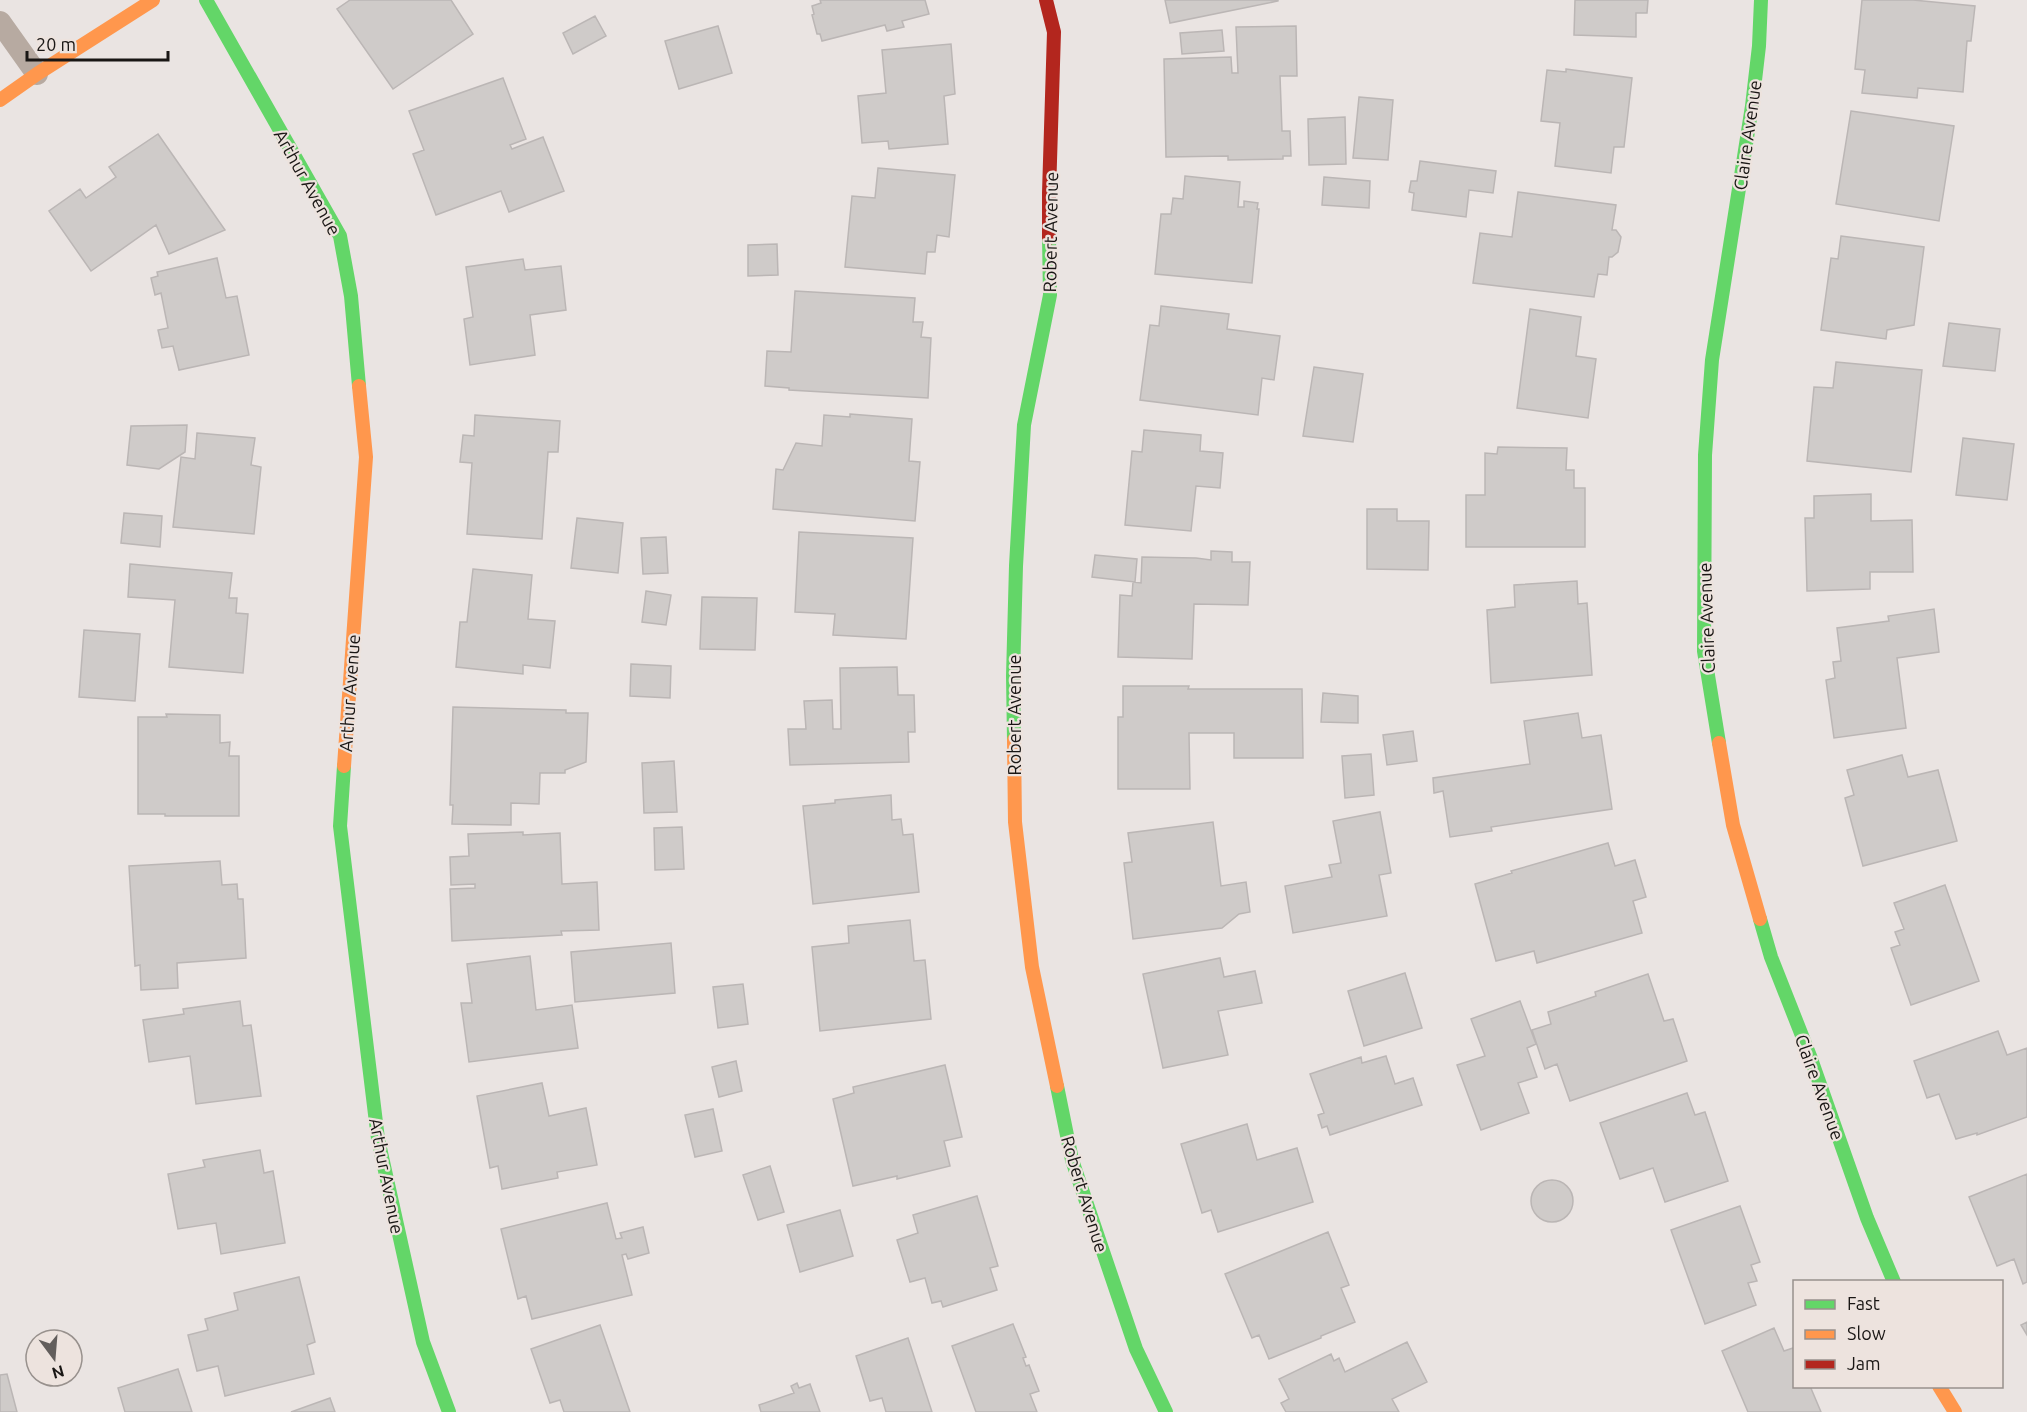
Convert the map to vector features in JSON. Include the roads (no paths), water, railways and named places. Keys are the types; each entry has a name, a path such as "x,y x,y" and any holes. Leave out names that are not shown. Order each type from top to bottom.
{"street":[{"path":"0,100 36,74 153,0"},
{"name":"Arthur Avenue","path":"206,0 340,236 351,296 366,457 340,826 378,1139 423,1342 449,1412"},
{"name":"Robert Avenue","path":"1046,0 1054,32 1049,193 1050,296 1024,425 1016,566 1013,676 1015,822 1032,968 1072,1160 1136,1349 1166,1412"},
{"name":"Claire Avenue","path":"1761,0 1759,46 1752,106 1712,360 1705,455 1704,651 1733,825 1771,957 1810,1056 1867,1218 1894,1280"},
{"path":"1940,1388 1955,1412"}],"lane":[{"path":"0,22 36,74"}]}
